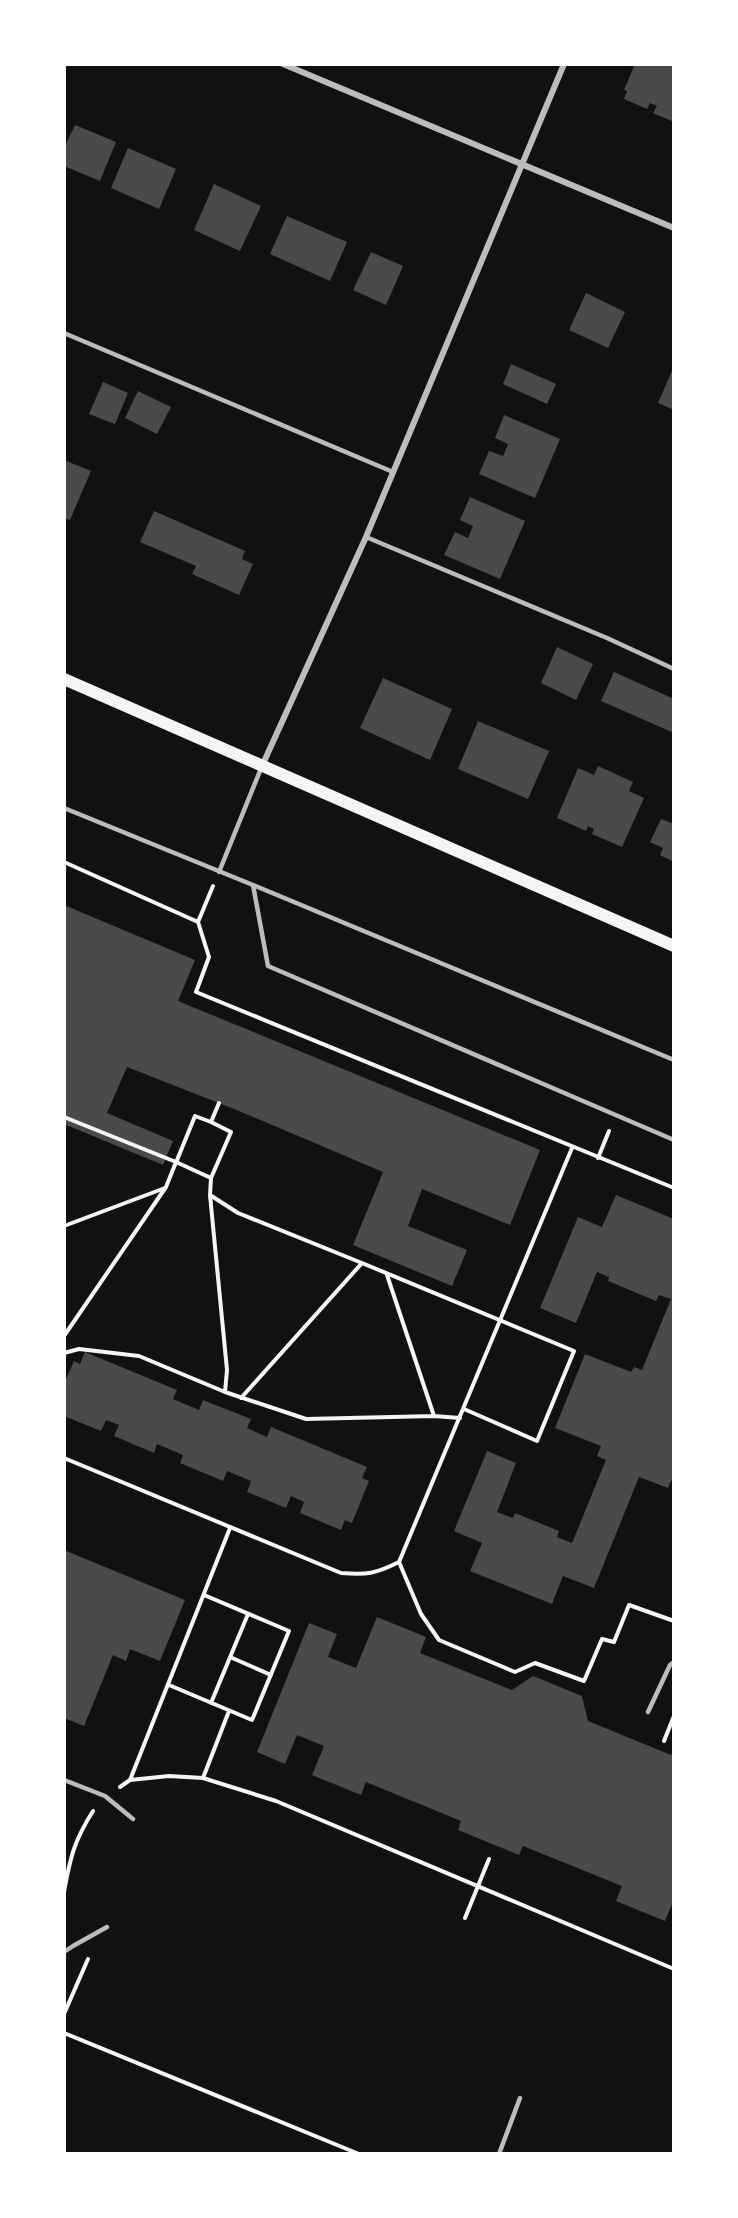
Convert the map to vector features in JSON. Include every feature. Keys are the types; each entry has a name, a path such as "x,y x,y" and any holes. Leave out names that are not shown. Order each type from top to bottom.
{"main road":[{"path":"64,680 674,946"}],"street":[{"path":"284,64 674,228"},
{"path":"262,766 366,537 564,64"}],"lane":[{"path":"64,333 393,472"},
{"path":"366,537 607,638 674,669"},
{"path":"219,872 262,766"},
{"path":"64,808 674,1060"},
{"path":"253,885 268,966 674,1140"},
{"path":"648,1712 670,1665 674,1662"},
{"path":"64,1780 105,1796 133,1819"},
{"path":"64,1952 107,1927"},
{"path":"499,2154 520,2098"}],"path":[{"path":"64,862 198,922"},
{"path":"219,872 198,922 209,957 196,992 674,1188"},
{"path":"211,1122 219,1103"},
{"path":"598,1158 616,1115"},
{"path":"64,1336 166,1187 195,1116 231,1131 211,1178 210,1195 227,1370 225,1392"},
{"path":"64,1117 211,1178"},
{"path":"64,1458 340,1573 378,1573 399,1562 572,1148"},
{"path":"64,1226 166,1187"},
{"path":"210,1195 238,1213 574,1351 537,1441 464,1409"},
{"path":"241,1398 362,1263"},
{"path":"387,1275 434,1416"},
{"path":"64,1353 79,1349 139,1356 225,1392 306,1419 434,1416 460,1418"},
{"path":"130,1780 230,1528"},
{"path":"399,1562 421,1614 439,1640 515,1672 535,1663 584,1681 602,1639 615,1642 629,1605 674,1621"},
{"path":"169,1685 252,1720 289,1631 204,1595"},
{"path":"211,1703 248,1614"},
{"path":"230,1657 271,1675"},
{"path":"203,1778 229,1711"},
{"path":"664,1741 674,1716"},
{"path":"64,1892 70,1856 80,1832 105,1796 130,1780 169,1776 203,1778 276,1801 674,1969"},
{"path":"465,1918 489,1859"},
{"path":"64,2014 87,1962 93,1935"},
{"path":"64,2033 358,2154"}],"building":[{"path":"635,64 674,64 674,122 653,113 657,106 650,103 647,109 624,99 627,91 624,90"},
{"path":"75,125 116,142 100,181 64,166 64,148"},
{"path":"128,148 176,169 159,209 111,188"},
{"path":"214,184 261,206 240,251 194,230"},
{"path":"287,216 347,242 330,281 270,254"},
{"path":"371,252 403,266 386,305 353,290"},
{"path":"586,293 625,312 608,348 569,330"},
{"path":"511,364 556,384 547,404 503,384"},
{"path":"674,366 674,410 658,403"},
{"path":"103,382 128,393 115,424 89,414"},
{"path":"138,391 171,407 157,434 125,418"},
{"path":"504,415 560,439 535,498 479,474 489,451 503,456 506,449 508,444 495,438"},
{"path":"64,460 91,471 70,520 64,518"},
{"path":"470,497 525,521 500,579 444,555 455,532 468,538 473,526 460,520"},
{"path":"154,511 245,551 242,559 253,564 239,595 192,574 196,566 140,542"},
{"path":"557,647 593,664 576,700 541,683"},
{"path":"614,672 674,699 674,733 601,701"},
{"path":"383,678 452,709 430,760 360,728"},
{"path":"478,721 549,751 528,799 458,769"},
{"path":"598,766 633,782 629,791 644,798 622,847 592,834 594,829 588,826 586,831 557,818 578,768 594,775"},
{"path":"661,819 674,824 674,862 660,855 663,848 650,842"},
{"path":"64,905 195,960 178,1001 540,1150 510,1225 422,1189 408,1226 467,1250 452,1286 353,1245 383,1172 239,1111 127,1067 107,1113 173,1141 163,1165 64,1124"},
{"path":"616,1195 674,1219 674,1474 668,1488 639,1477 594,1588 563,1576 552,1604 470,1571 482,1543 454,1531 487,1451 516,1463 497,1512 513,1518 515,1513 559,1531 557,1537 572,1543 606,1460 597,1456 601,1446 555,1428 585,1354 631,1372 634,1367 642,1370 671,1299 659,1295 656,1301 608,1281 609,1277 597,1272 576,1323 540,1308 578,1217 602,1227"},
{"path":"85,1352 177,1390 173,1399 199,1410 203,1400 251,1419 247,1428 267,1437 271,1427 367,1467 362,1478 369,1481 352,1523 345,1520 341,1530 300,1513 304,1502 291,1496 286,1508 247,1492 251,1481 227,1471 223,1481 180,1463 183,1455 157,1444 154,1453 114,1436 119,1425 106,1420 101,1431 64,1416 64,1384 74,1361 80,1364"},
{"path":"64,1550 185,1600 160,1661 130,1649 126,1661 113,1655 84,1726 64,1718"},
{"path":"377,1617 426,1637 420,1653 512,1690 533,1676 582,1696 588,1721 671,1755 674,1749 674,1899 665,1921 616,1901 622,1886 523,1846 519,1855 458,1830 461,1821 366,1782 361,1795 312,1775 324,1746 297,1735 285,1764 257,1752 309,1623 337,1634 328,1657 356,1668"}]}
